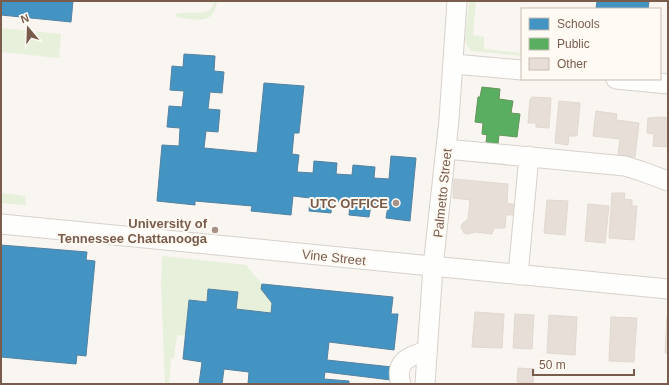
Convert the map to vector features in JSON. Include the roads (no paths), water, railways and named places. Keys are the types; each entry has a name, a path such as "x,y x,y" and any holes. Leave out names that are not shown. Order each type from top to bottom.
{"street":[{"name":"Palmetto Street","path":"425,384 433,267 454,64 457,1"},
{"path":"454,64 521,70"},
{"path":"626,80 668,84"},
{"path":"446,149 625,166 668,181"},
{"path":"518,275 529,156"},
{"name":"Vine Street","path":"1,224 668,289"},
{"path":"401,384 400,372 401,365 404,360 411,355 427,351"}],"place":[{"name":"UTC OFFICE","path":"396,203"},
{"name":"University of Tennessee Chattanooga","path":"215,230"}]}
